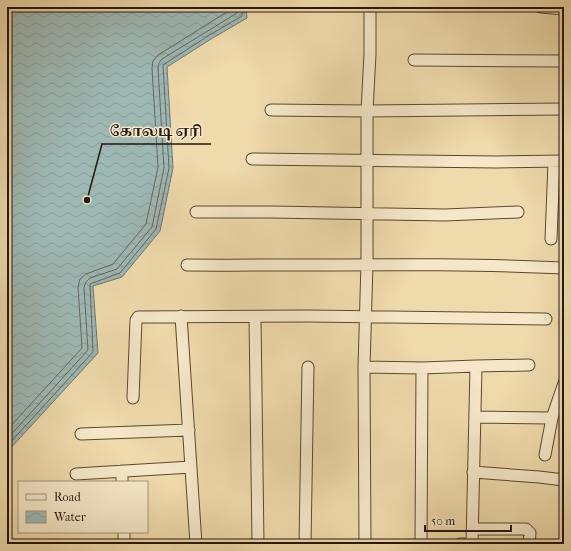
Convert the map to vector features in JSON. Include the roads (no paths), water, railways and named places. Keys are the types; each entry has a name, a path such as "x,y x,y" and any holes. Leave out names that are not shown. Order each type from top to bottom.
{"street":[{"path":"365,544 364,366 367,263 367,111 370,54 370,7"},
{"path":"540,7 564,9"},
{"path":"414,60 564,61"},
{"path":"271,110 367,111 564,109"},
{"path":"252,159 367,161 559,161 551,239"},
{"path":"196,212 444,215 518,212"},
{"path":"187,265 367,263 564,268"},
{"path":"133,398 137,317 182,316 546,319"},
{"path":"182,316 196,544"},
{"path":"255,317 258,544"},
{"path":"364,366 422,368 528,365"},
{"path":"460,544 472,544 476,366"},
{"path":"305,544 308,367"},
{"path":"421,544 422,368"},
{"path":"545,455 552,418 564,383"},
{"path":"475,416 552,418"},
{"path":"81,434 189,430"},
{"path":"76,474 122,477 191,467"},
{"path":"474,472 564,480"},
{"path":"472,529 526,529 530,533 529,544"},
{"path":"124,533 124,544"}],"water":[{"path":"7,7 246,7 247,18 167,67 173,168 160,231 122,277 93,286 98,353 7,452"}],"place":[{"name":"கோலடி ஏரி","path":"87,200"}]}
